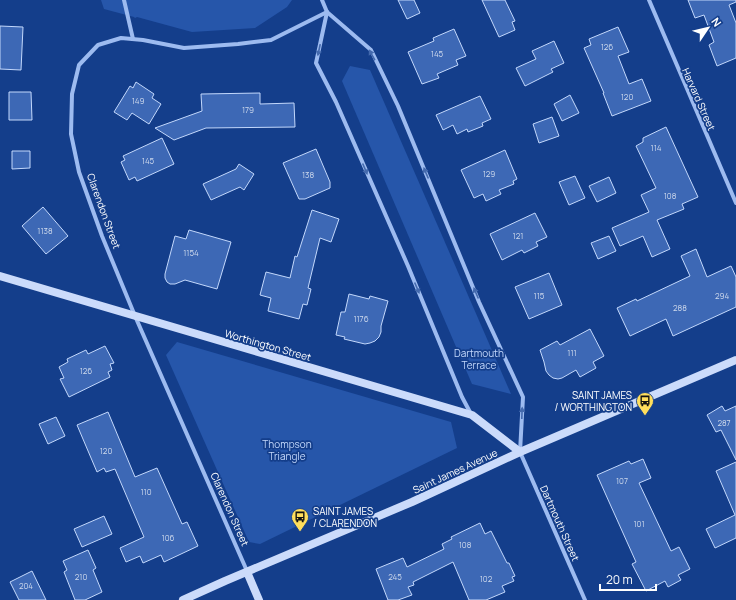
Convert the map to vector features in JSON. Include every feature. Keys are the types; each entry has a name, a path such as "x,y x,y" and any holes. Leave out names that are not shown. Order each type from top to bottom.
{"main road":[{"name":"Worthington Street","path":"0,276 472,415 520,452"},
{"name":"Saint James Avenue","path":"183,600 412,502 520,452 736,360"},
{"name":"Clarendon Street","path":"247,572 259,600"}],"street":[{"path":"124,0 133,39"},
{"path":"322,0 327,12 371,50 398,106 479,302 523,397 520,452"},
{"name":"Harvard Street","path":"648,0 736,203"},
{"path":"327,12 316,63 336,102 408,266 462,397 472,415"},
{"name":"Clarendon Street","path":"247,572 134,316 102,236 79,172 71,134 72,94 79,65 98,45 121,38 142,40 184,48 271,40 327,12"},
{"name":"Dartmouth Street","path":"520,452 585,600"}],"green space":[{"path":"101,0 292,0 287,7 255,28 192,32 104,9"},
{"name":"Dartmouth Terrace","path":"350,66 370,70 511,394 472,384 342,81"},
{"name":"Thompson Triangle","path":"177,342 451,422 457,448 260,544 249,542 166,355"}],"building":[{"path":"398,0 414,0 420,13 407,19"},
{"path":"482,0 505,0 515,21 512,22 515,30 499,37"},
{"path":"688,0 736,0 736,2 729,5 736,23 736,58 717,66 709,45 714,42 704,15 695,18"},
{"path":"0,26 23,27 21,70 0,69"},
{"path":"618,27 629,52 618,56 629,84 642,79 651,101 612,116 604,93 584,48 591,45 589,39"},
{"path":"454,29 466,56 456,60 458,65 437,74 439,78 422,84 408,52 434,41 433,38"},
{"path":"554,41 564,63 551,69 553,72 525,86 516,68 536,59 532,51"},
{"path":"136,82 154,94 152,98 161,104 149,124 132,113 127,120 114,112 130,86 133,88"},
{"path":"9,92 31,92 32,120 9,120"},
{"path":"260,93 260,104 294,103 295,127 206,128 174,140 155,128 202,111 201,94"},
{"path":"570,95 579,113 562,121 554,104"},
{"path":"480,96 491,119 482,123 483,126 468,132 467,129 457,134 453,125 443,130 436,115"},
{"path":"552,117 559,136 539,143 533,124"},
{"path":"666,127 698,197 682,204 684,209 657,220 670,249 652,257 643,236 620,246 612,228 649,212 641,195 656,188 636,146 643,142 643,138"},
{"path":"162,138 174,164 137,181 135,177 129,180 121,162 125,160 123,156"},
{"path":"316,149 330,182 330,188 305,199 299,199 283,163"},
{"path":"505,150 517,179 513,181 514,184 499,190 501,194 486,201 483,194 474,198 461,170"},
{"path":"12,151 30,151 30,168 12,169"},
{"path":"239,164 254,174 244,190 240,187 211,200 203,184 236,169"},
{"path":"575,176 585,198 569,205 559,182"},
{"path":"609,177 616,193 597,202 589,186"},
{"path":"43,207 68,236 46,254 22,226"},
{"path":"312,210 339,219 331,242 320,238 308,288 311,289 307,305 303,304 299,319 268,311 271,298 260,295 266,272 290,278 295,256 297,257"},
{"path":"535,213 547,237 536,242 538,246 524,253 522,250 502,260 490,234"},
{"path":"189,230 231,242 217,289 185,280 175,284 170,284 165,278 175,236 186,239"},
{"path":"609,236 616,251 598,259 591,243"},
{"path":"696,249 707,277 731,266 736,277 736,307 673,336 666,319 630,336 617,308 636,299 637,301 690,276 681,256"},
{"path":"549,273 562,305 529,319 515,287"},
{"path":"349,294 369,299 370,296 388,301 381,326 381,332 375,341 365,344 344,339 345,337 336,335 341,312 345,312"},
{"path":"590,329 604,356 593,362 596,368 580,377 576,370 558,379 549,375 546,371 540,350 557,341 560,345"},
{"path":"105,346 114,363 110,364 112,370 108,372 110,377 69,397 60,379 64,378 59,367 68,362 67,359 86,350 88,354"},
{"path":"722,406 725,411 736,406 736,460 721,430 716,432 707,415"},
{"path":"108,412 135,477 157,468 182,524 187,522 198,546 164,562 161,555 143,563 140,556 126,562 120,548 144,537 115,469 106,472 104,468 97,472 77,425"},
{"path":"56,417 65,436 48,444 39,424"},
{"path":"643,459 651,478 639,483 671,551 679,547 690,569 678,575 681,580 668,587 665,581 646,591 632,564 636,562 597,475 629,461 631,464"},
{"path":"736,462 736,538 715,548 706,529 735,515 716,471"},
{"path":"104,516 112,534 82,547 74,529"},
{"path":"480,523 485,534 491,531 515,576 512,577 514,581 502,586 505,592 486,600 469,600 453,562 413,582 414,585 408,587 412,595 398,600 388,600 376,569 403,558 407,567 444,549 442,544 452,539 451,537"},
{"path":"88,550 96,568 93,570 102,592 85,600 75,600 64,572 67,570 63,561"},
{"path":"32,571 46,600 19,600 10,582"}],"place":[{"name":"SAINT JAMES / WORTHINGTON","path":"645,416"},
{"name":"SAINT JAMES / CLARENDON","path":"300,532"}]}
